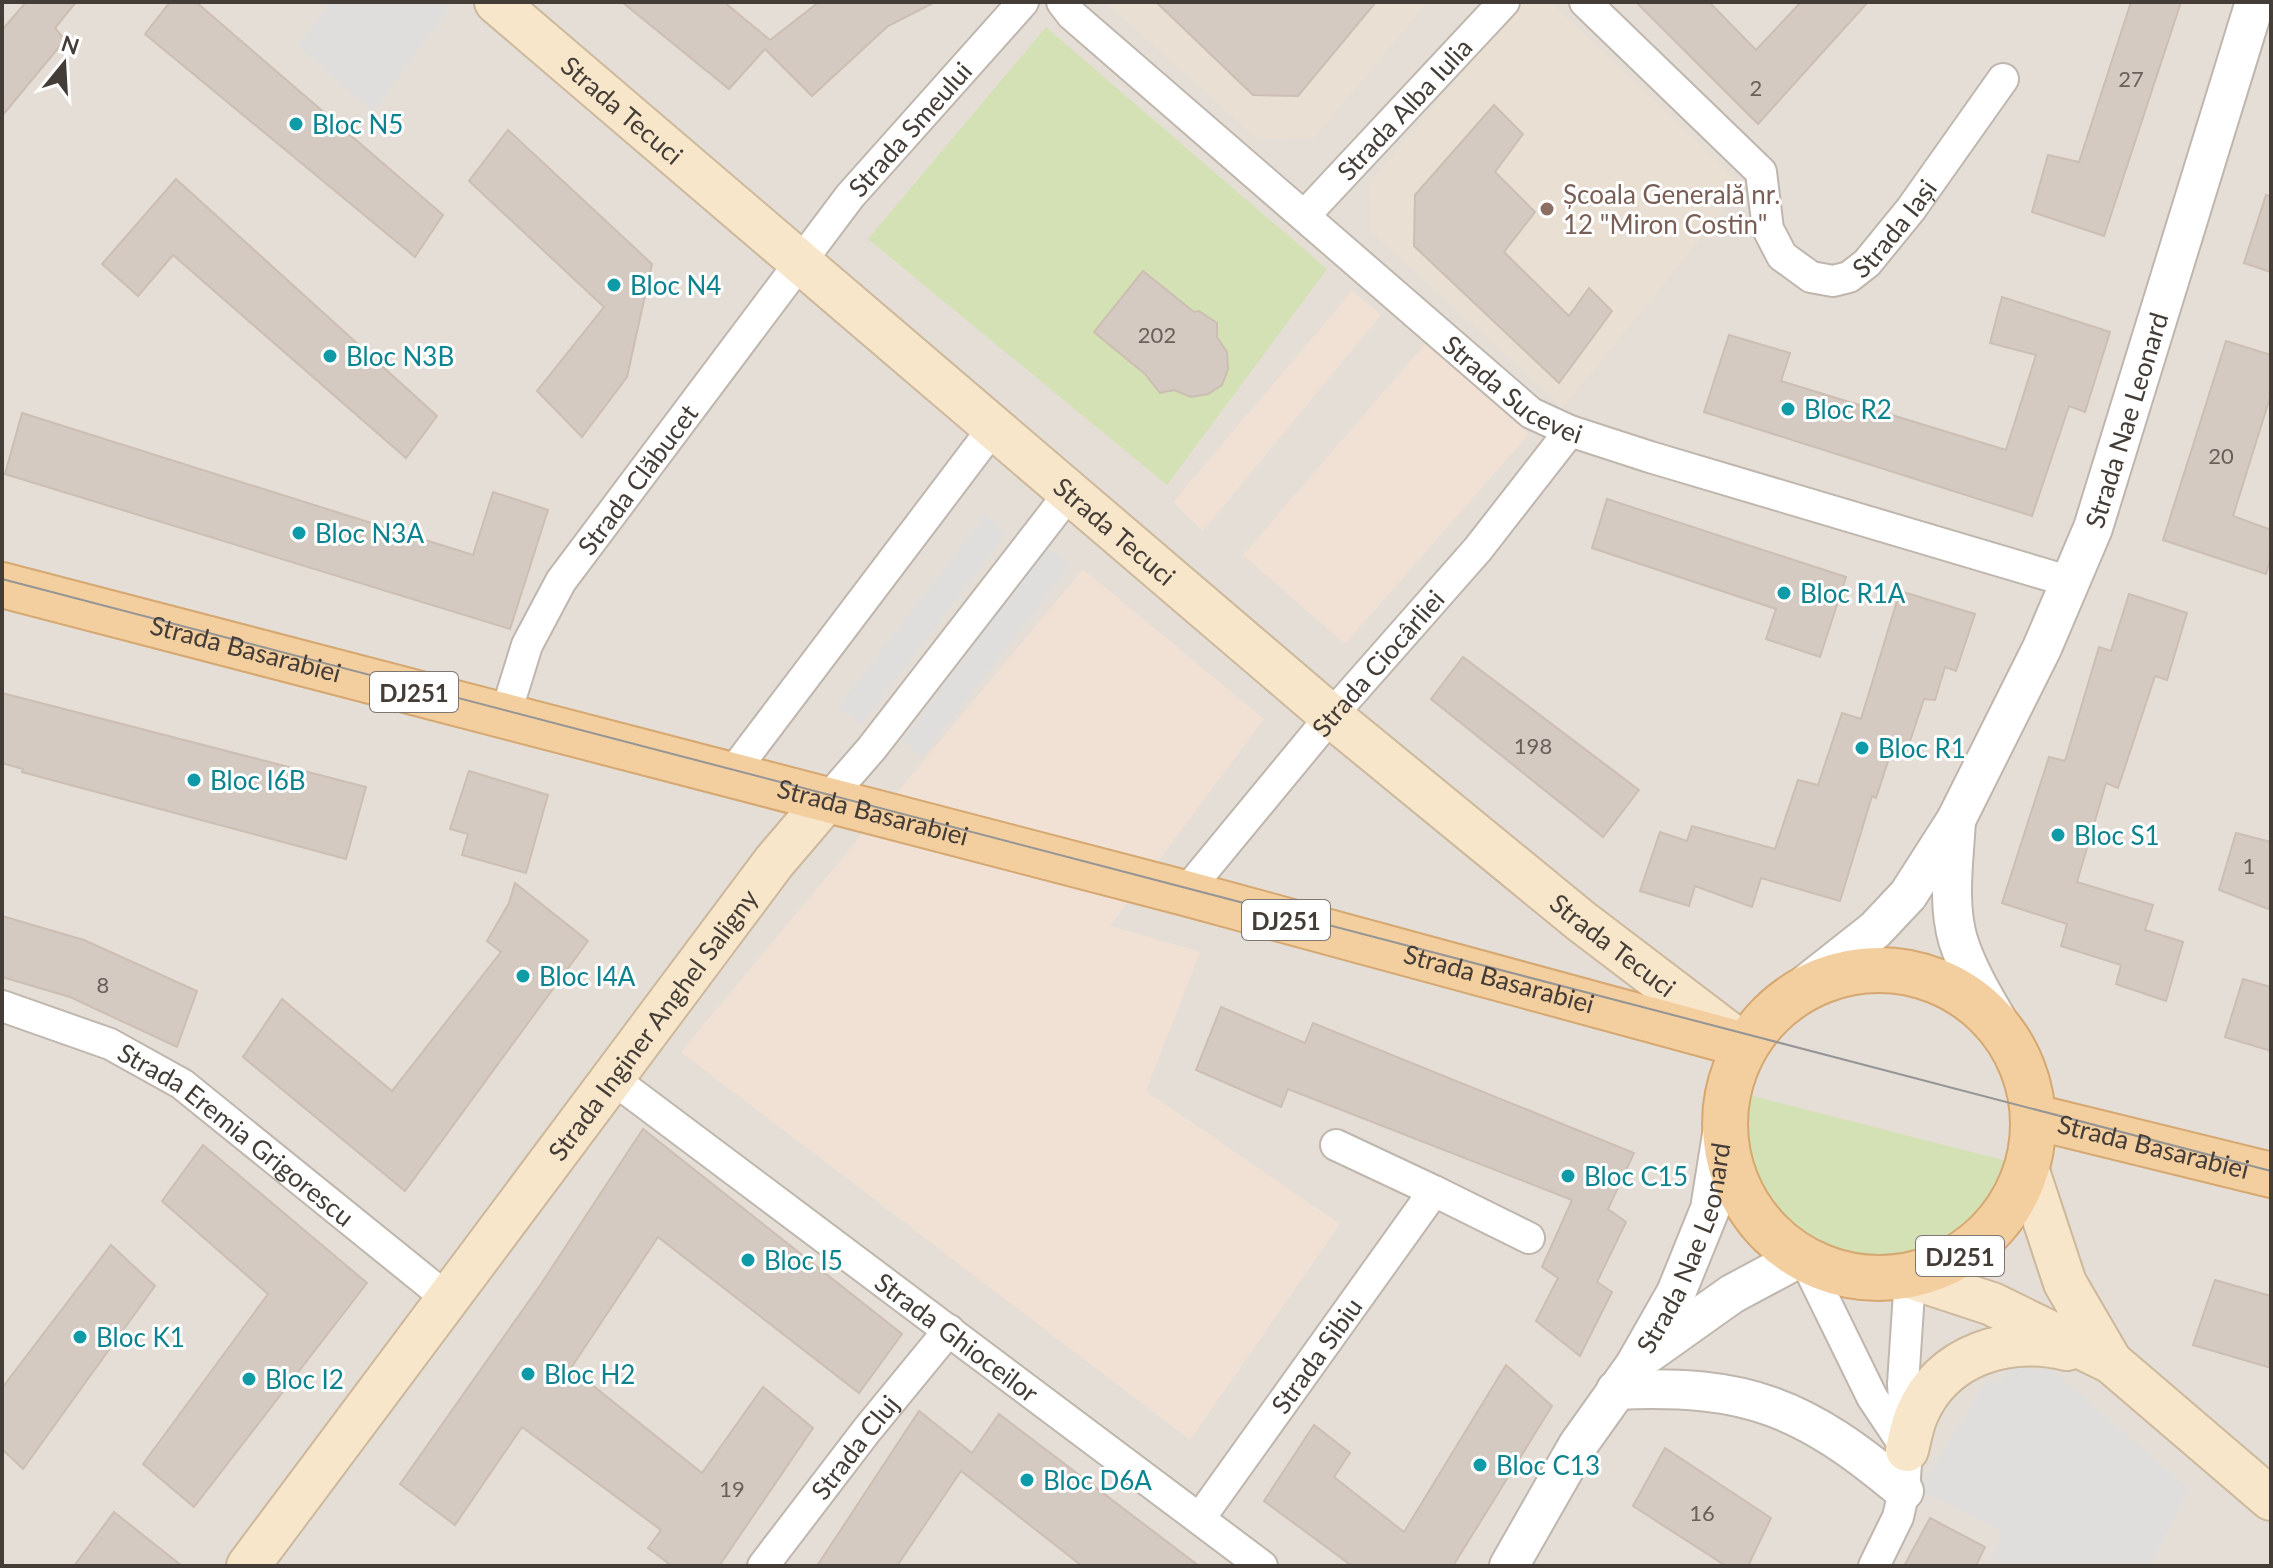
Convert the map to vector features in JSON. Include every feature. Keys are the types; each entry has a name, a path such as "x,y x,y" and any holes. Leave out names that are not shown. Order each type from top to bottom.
{"main road":[{"name":"Strada Tecuci","path":"496,2 1331,716 1581,921 1744,1045"},
{"name":"Strada Basarabiei","path":"2,585 1185,893 1744,1045"},
{"name":"Strada Inginer Anghel Saligny","path":"248,1566 774,862 826,801"},
{"name":"DJ251","path":"1882,969 1928,977 1969,998 2003,1030 2028,1077 2035,1117 2028,1171 2011,1208 1984,1240 1949,1264 1910,1277 1872,1280 1834,1271 1803,1256 1763,1224 1745,1201 1733,1177 1723,1128 1728,1089 1744,1045 1764,1020 1794,994 1836,975 1882,969"},
{"name":"Strada Basarabiei","path":"2035,1117 2271,1175"},
{"name":"DJ251","path":"2028,1171 2065,1283 2111,1362"},
{"name":"DJ251","path":"1910,1277 1992,1304 2111,1362 2271,1499"},
{"path":"1907,1450 1917,1414 1937,1383 1966,1359 2000,1345 2038,1342 2111,1362"}],"street":[{"name":"Strada Smeului","path":"802,261 850,196 1023,2"},
{"name":"Strada Sucevei","path":"1062,2 1072,15 1306,214 1418,318 1531,413 1570,431 2071,582"},
{"name":"Strada Alba Iulia","path":"1306,214 1504,2"},
{"name":"Strada Iași","path":"1585,2 1761,172 1768,229 1782,256 1811,277 1833,281 1849,277 1867,263 1911,209 2003,79"},
{"name":"Strada Nae Leonard","path":"1794,994 1875,930 1908,895 1956,820 2071,582 2145,369 2255,2"},
{"name":"Strada Clăbucet","path":"505,716 527,645 561,581 802,261"},
{"path":"730,776 994,427"},
{"name":"Strada Ciocârliei","path":"1185,893 1331,716 1478,549 1570,431"},
{"name":"Strada Inginer Anghel Saligny","path":"826,801 872,748 1071,491"},
{"name":"Strada Nae Leonard","path":"1956,820 1953,901 1958,937 1971,973 2003,1030"},
{"name":"Strada Eremia Grigorescu","path":"2,1006 110,1044 182,1084 448,1299"},
{"name":"Strada Ghioceilor","path":"613,1079 1262,1566"},
{"name":"Strada Nae Leonard","path":"1509,1566 1578,1445 1625,1377 1676,1293 1710,1209 1723,1128"},
{"path":"1336,1145 1529,1238"},
{"name":"Strada Sibiu","path":"1200,1518 1434,1191"},
{"name":"Strada Nae Leonard","path":"1625,1377 1732,1294 1803,1256"},
{"path":"1803,1256 1872,1397 1907,1450"},
{"path":"1874,1566 1898,1517 1904,1491 1907,1450 1903,1384 1910,1277"},
{"name":"Strada Cluj","path":"763,1566 867,1430 949,1330"},
{"path":"1625,1377 1726,1394 1800,1416 1853,1448 1904,1491"}],"shaded area":[{"path":"2,2 2271,2 2271,1566 2,1566"},
{"path":"330,2 448,2 451,5 373,112 298,46"},
{"path":"1105,2 1427,2 1314,138 1257,139"},
{"name":"Școala Generală nr. 12 \"Miron Costin\"","path":"1522,2 1551,2 1743,186 1563,408 1371,232 1369,183"},
{"path":"1352,291 1381,315 1203,531 1173,502"},
{"path":"1425,344 1529,434 1345,644 1243,555"},
{"path":"985,515 1006,534 861,725 838,707"},
{"path":"1048,547 1069,566 923,757 902,740"},
{"path":"1083,569 1264,719 1110,926 1200,952 1146,1091 1340,1224 1190,1440 681,1052"},
{"path":"2010,1367 2052,1370 2189,1489 2149,1566 2006,1566 1991,1557 2003,1533 1919,1490 1987,1380 1999,1384"}],"green space":[{"path":"1046,27 1327,269 1167,485 868,239"},
{"path":"1749,1095 2011,1162 1982,1216 1956,1241 1929,1253 1900,1258 1870,1257 1841,1250 1813,1238 1788,1221 1768,1199 1753,1174 1746,1135"}],"building":[{"path":"26,2 76,2 55,28 65,40 2,116 2,30"},
{"name":"Bloc N5","path":"170,2 196,2 443,215 415,257 145,34"},
{"path":"622,2 724,2 770,40 819,2 935,2 888,26 812,96 765,49 729,89"},
{"path":"1156,2 1376,2 1298,96 1253,95"},
{"path":"1636,2 1709,2 1756,50 1801,2 1868,2 1758,124"},
{"path":"2131,2 2181,2 2104,236 2032,212 2048,155 2079,162"},
{"path":"1494,105 1523,134 1495,172 1535,212 1504,252 1569,316 1589,288 1612,311 1559,383 1414,246 1415,195"},
{"name":"Bloc N4","path":"508,130 652,264 627,377 582,437 537,391 604,307 469,181"},
{"name":"Bloc N3B","path":"176,179 437,416 406,458 173,255 138,296 102,264"},
{"path":"2266,195 2271,196 2271,272 2244,263"},
{"path":"1143,271 1194,312 1199,311 1217,323 1217,337 1227,352 1228,369 1222,385 1208,394 1191,397 1174,390 1160,393 1145,374 1094,332"},
{"name":"Bloc R2","path":"2002,297 2110,332 2085,412 2069,406 2032,516 1704,412 1729,335 1790,353 1781,381 2006,450 2036,355 1990,343"},
{"path":"2226,341 2271,355 2271,394 2233,516 2271,530 2271,556 2266,574 2163,540"},
{"name":"Bloc N3A","path":"22,413 473,555 493,492 548,510 510,629 5,474"},
{"name":"Bloc R1A","path":"1607,499 1846,577 1820,657 1766,639 1776,609 1592,548"},
{"name":"Bloc R1","path":"1900,591 1975,614 1956,671 1945,667 1935,700 1924,699 1907,750 1893,746 1876,798 1872,796 1840,901 1761,878 1752,907 1695,886 1689,906 1640,891 1660,832 1687,841 1692,826 1775,849 1798,780 1818,785 1842,713 1861,719"},
{"name":"Bloc S1","path":"2129,594 2187,613 2167,680 2155,676 2118,788 2106,783 2077,882 2153,905 2145,930 2183,942 2166,1001 2116,984 2121,965 2061,946 2067,924 2002,903 2049,757 2065,761 2099,647 2111,651"},
{"path":"1463,657 1639,790 1603,837 1431,699"},
{"name":"Bloc I6B","path":"2,693 366,787 346,859 22,772 23,769 2,763"},
{"path":"469,771 548,795 526,873 462,855 468,834 450,829"},
{"path":"2236,833 2271,842 2271,910 2219,890"},
{"name":"Bloc I4A","path":"515,883 588,941 405,1191 243,1057 282,999 392,1091 501,952 487,941 509,903"},
{"path":"2,916 84,940 197,991 177,1047 70,997 2,977"},
{"path":"2243,979 2271,987 2271,1051 2225,1037"},
{"name":"Bloc C15","path":"1221,1007 1305,1043 1313,1023 1634,1153 1608,1209 1626,1222 1597,1282 1612,1292 1580,1356 1536,1321 1558,1278 1542,1267 1572,1200 1288,1089 1281,1107 1196,1070"},
{"path":"643,1129 902,1334 859,1393 658,1237 571,1368 702,1473 763,1387 813,1428 719,1566 672,1566 648,1548 661,1530 522,1427 455,1525 400,1484 541,1284"},
{"name":"Bloc I2","path":"203,1145 367,1283 194,1507 143,1464 268,1294 162,1201"},
{"name":"Bloc K1","path":"111,1245 155,1286 23,1469 2,1449 2,1388"},
{"path":"2215,1280 2271,1296 2271,1368 2193,1345"},
{"name":"Bloc C13","path":"1506,1365 1552,1406 1453,1566 1352,1566 1264,1501 1314,1425 1350,1453 1334,1477 1404,1532"},
{"path":"919,1411 972,1453 999,1414 1199,1566 1082,1566 961,1471 897,1566 817,1566"},
{"path":"1665,1448 1771,1518 1748,1566 1726,1566 1633,1506"},
{"path":"114,1512 182,1566 74,1566"},
{"path":"1930,1518 1985,1547 1976,1566 1904,1566"}],"tram line":[{"path":"2,579 2271,1171"}],"place":[{"name":"Bloc N5","path":"296,124"},
{"name":"Școala Generală nr. 12 \"Miron Costin\"","path":"1547,209"},
{"name":"Bloc N4","path":"614,285"},
{"name":"Bloc N3B","path":"330,356"},
{"name":"Bloc R2","path":"1788,409"},
{"name":"Bloc N3A","path":"299,533"},
{"name":"Bloc R1A","path":"1784,593"},
{"name":"Bloc R1","path":"1862,748"},
{"name":"Bloc I6B","path":"194,780"},
{"name":"Bloc S1","path":"2058,835"},
{"name":"Bloc I4A","path":"523,976"},
{"name":"Bloc C15","path":"1568,1176"},
{"name":"Bloc I5","path":"748,1260"},
{"name":"Bloc K1","path":"80,1337"},
{"name":"Bloc H2","path":"528,1374"},
{"name":"Bloc I2","path":"249,1379"},
{"name":"Bloc C13","path":"1480,1465"},
{"name":"Bloc D6A","path":"1027,1480"}]}
